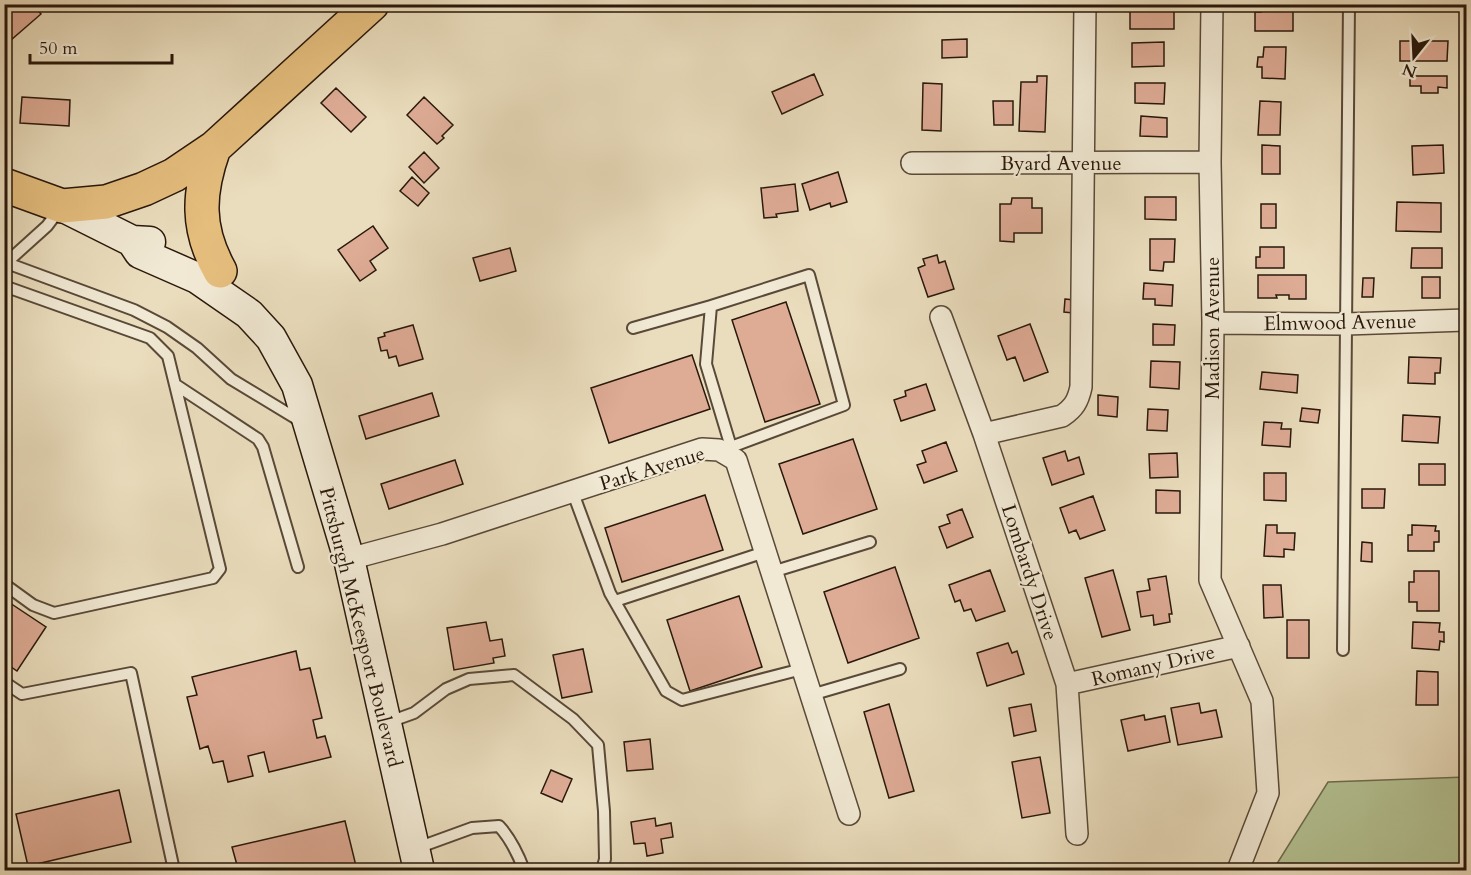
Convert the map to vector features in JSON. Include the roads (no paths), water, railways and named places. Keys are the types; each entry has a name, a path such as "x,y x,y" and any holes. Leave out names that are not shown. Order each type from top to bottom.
{"main road":[{"path":"62,206 106,202 144,189 174,175 214,148 372,4"},
{"path":"214,148 204,177 201,213 209,252 220,271"},
{"name":"Pittsburgh McKeesport Boulevard","path":"4,185 62,206 132,241 149,241 220,271 259,301 283,331 298,361 297,385"},
{"name":"Pittsburgh McKeesport Boulevard","path":"132,241 140,253 197,278 249,314 271,338 297,385 349,559 416,860"}],"street":[{"path":"984,434 1062,416 1079,400 1081,387 1085,4"},
{"name":"Madison Avenue","path":"1212,4 1210,162 1213,322 1210,580 1262,701 1268,793 1238,870"},
{"name":"Byard Avenue","path":"912,163 1210,162"},
{"name":"Lombardy Drive","path":"941,317 984,434 1067,684 1077,834"},
{"name":"Elmwood Avenue","path":"1213,322 1346,324 1467,320"},
{"name":"Park Avenue","path":"349,559 442,534 702,450 725,448 736,460 849,814"},
{"name":"Romany Drive","path":"1067,684 1239,646"}],"lane":[{"path":"1343,650 1349,4"},
{"path":"62,206 47,226 5,262 134,310 167,327 196,348 231,379 310,427"},
{"path":"633,328 809,275 844,405 725,448 706,364 711,306"},
{"path":"4,286 150,338 168,356 220,569 213,578 54,613 33,605 4,584"},
{"path":"176,385 258,439 263,447 298,567"},
{"path":"573,493 615,601 666,691 682,700 802,669"},
{"path":"615,601 768,562 870,542"},
{"path":"811,695 900,669"},
{"path":"4,682 22,694 131,673 174,870"},
{"path":"386,723 414,713 446,689 469,679 514,675 573,719 598,745 604,812 605,859 602,870"},
{"path":"416,860 472,828 499,826 512,842 525,870"}]}
